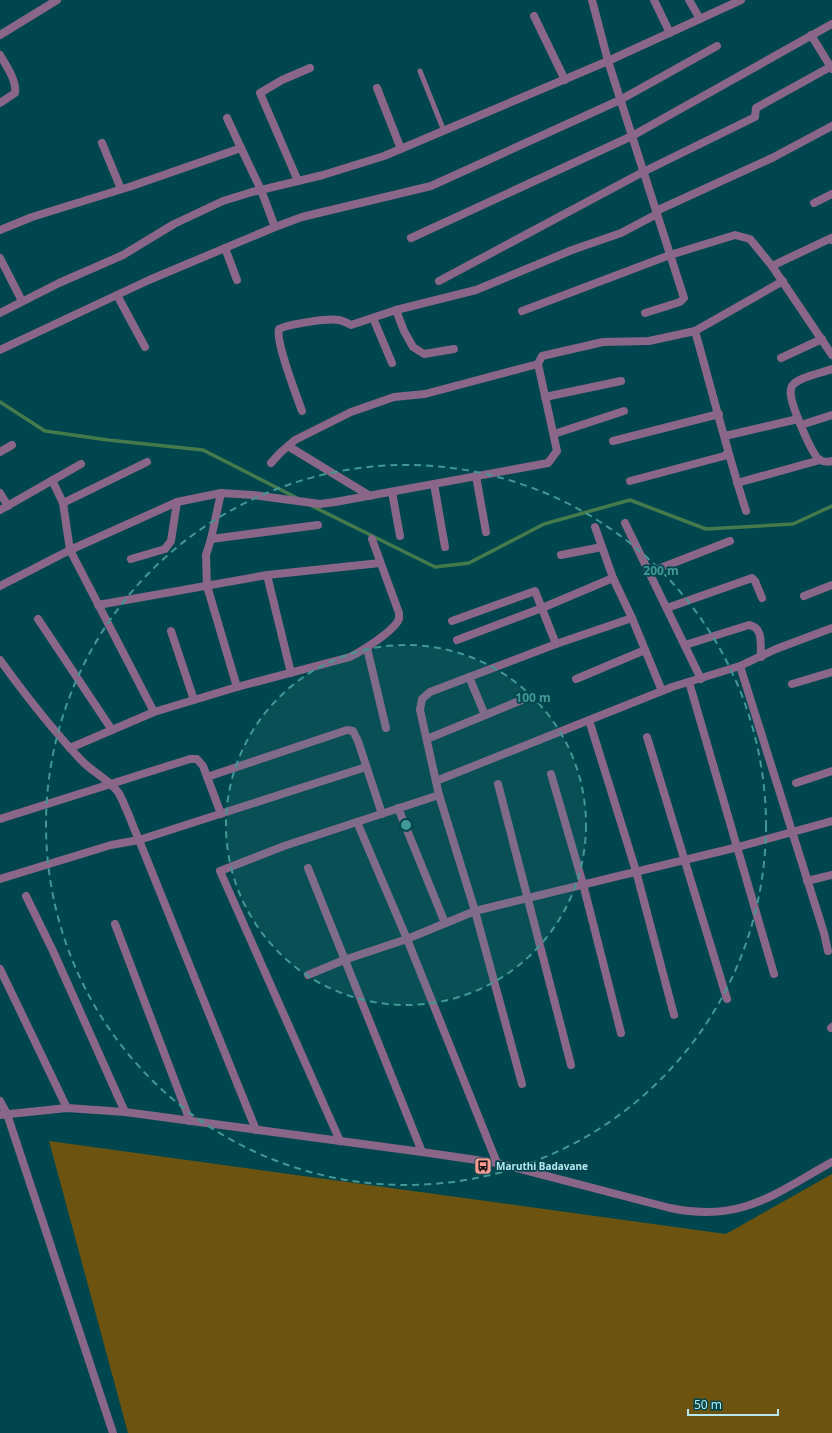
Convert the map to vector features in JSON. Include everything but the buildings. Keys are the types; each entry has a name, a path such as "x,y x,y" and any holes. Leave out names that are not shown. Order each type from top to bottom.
{"street":[{"path":"0,35 57,0"},
{"path":"592,0 620,100 684,298 680,302 645,313"},
{"path":"654,0 670,33"},
{"path":"690,0 700,19"},
{"path":"0,313 22,301 123,255 174,224 223,201 336,171 384,156 608,61 741,0"},
{"path":"534,16 564,80"},
{"path":"411,238 632,136 832,24"},
{"path":"439,281 643,172 755,116 756,108 831,67 811,35"},
{"path":"0,350 149,280 275,227 302,217 431,186 620,100 717,46"},
{"path":"0,55 16,88 15,93 0,103"},
{"path":"298,181 260,93 282,80 310,68"},
{"path":"376,88 401,149"},
{"path":"227,118 261,190 275,227"},
{"path":"302,412 282,352 277,333 279,329 289,326 334,320 341,320 352,325 396,310 476,290 572,250 621,233 657,212 772,158 832,126"},
{"path":"102,143 121,189"},
{"path":"0,230 32,217 121,189 241,148"},
{"path":"814,203 832,194"},
{"path":"522,311 670,255 735,234 750,239 772,266 832,354"},
{"path":"772,266 831,238 832,240"},
{"path":"225,248 237,280"},
{"path":"0,258 22,301"},
{"path":"0,586 70,550 177,502 221,493 254,495 320,504 548,463 558,451 538,364 542,356 603,342 649,340 695,331 783,281"},
{"path":"117,295 145,347"},
{"path":"396,310 404,331 413,347 424,354 454,350"},
{"path":"373,318 392,363"},
{"path":"695,331 719,414 728,453 746,511"},
{"path":"781,358 822,339"},
{"path":"271,463 296,440 351,412 394,397 425,394 538,364"},
{"path":"832,369 798,380 792,387 790,396 799,422 814,455 820,460 829,462 832,461"},
{"path":"545,397 621,381"},
{"path":"554,434 624,411"},
{"path":"613,441 719,414"},
{"path":"724,436 832,415"},
{"path":"0,452 12,445"},
{"path":"288,446 370,496"},
{"path":"630,481 724,456 728,453"},
{"path":"737,483 820,460"},
{"path":"63,504 147,462"},
{"path":"0,510 81,464"},
{"path":"476,476 486,532"},
{"path":"52,480 63,504 70,550 154,712"},
{"path":"434,484 444,547"},
{"path":"392,492 400,536"},
{"path":"0,493 8,506"},
{"path":"221,493 206,555 206,586 237,687"},
{"path":"131,559 165,549 171,541 177,502"},
{"path":"625,523 701,678"},
{"path":"211,539 318,525"},
{"path":"595,527 613,578 632,618 662,691"},
{"path":"70,748 154,712 237,687 350,657 367,648 392,627 398,619 399,613 372,539"},
{"path":"650,572 730,541"},
{"path":"561,555 602,547"},
{"path":"98,605 267,575 380,563"},
{"path":"267,575 291,673"},
{"path":"457,640 542,608 613,578"},
{"path":"667,608 752,578 762,598"},
{"path":"804,596 832,585"},
{"path":"452,620 535,590 556,644"},
{"path":"522,1084 475,911 439,795 420,710 422,699 430,692 556,644 632,618"},
{"path":"38,619 112,730"},
{"path":"685,645 748,625 755,626 760,632 760,657"},
{"path":"436,780 662,691 740,666 832,628"},
{"path":"171,631 194,700"},
{"path":"367,648 386,728"},
{"path":"576,679 645,650"},
{"path":"0,660 35,708 70,748 85,764 98,772 118,793 139,840 256,1130"},
{"path":"740,666 828,951"},
{"path":"792,684 832,672"},
{"path":"469,677 485,715"},
{"path":"689,682 774,974"},
{"path":"427,739 529,697"},
{"path":"589,720 636,871 674,1015"},
{"path":"207,777 346,730 353,731 358,741 382,814"},
{"path":"647,737 727,999"},
{"path":"0,819 190,759 197,759 203,766 221,814"},
{"path":"0,879 111,845 139,840 366,767"},
{"path":"796,783 832,771"},
{"path":"551,774 583,884 621,1033"},
{"path":"498,784 571,1065"},
{"path":"340,1141 220,871 284,846 439,795"},
{"path":"398,808 445,923"},
{"path":"308,975 344,960 407,939 475,911 738,847 832,821"},
{"path":"357,822 407,939 497,1163"},
{"path":"308,868 422,1152"},
{"path":"807,881 832,875"},
{"path":"26,896 53,951 125,1112"},
{"path":"115,924 190,1121"},
{"path":"0,970 67,1108"},
{"path":"0,1100 113,1433"},
{"path":"4,1115 67,1108 125,1112 422,1152 497,1163 670,1208 691,1212 711,1212 738,1209 764,1201 832,1162"}],"lane":[{"path":"420,71 444,131"}],"shaded area":[{"path":"49,1141 726,1234 832,1174 832,1433 128,1433"}],"waterway":[{"path":"0,402 45,431 108,440 203,450 297,498"},
{"path":"312,506 435,567 469,563 544,524 630,500 706,529 793,524 832,506"}],"place":[{"name":"Maruthi Badavane","path":"483,1166"}]}
